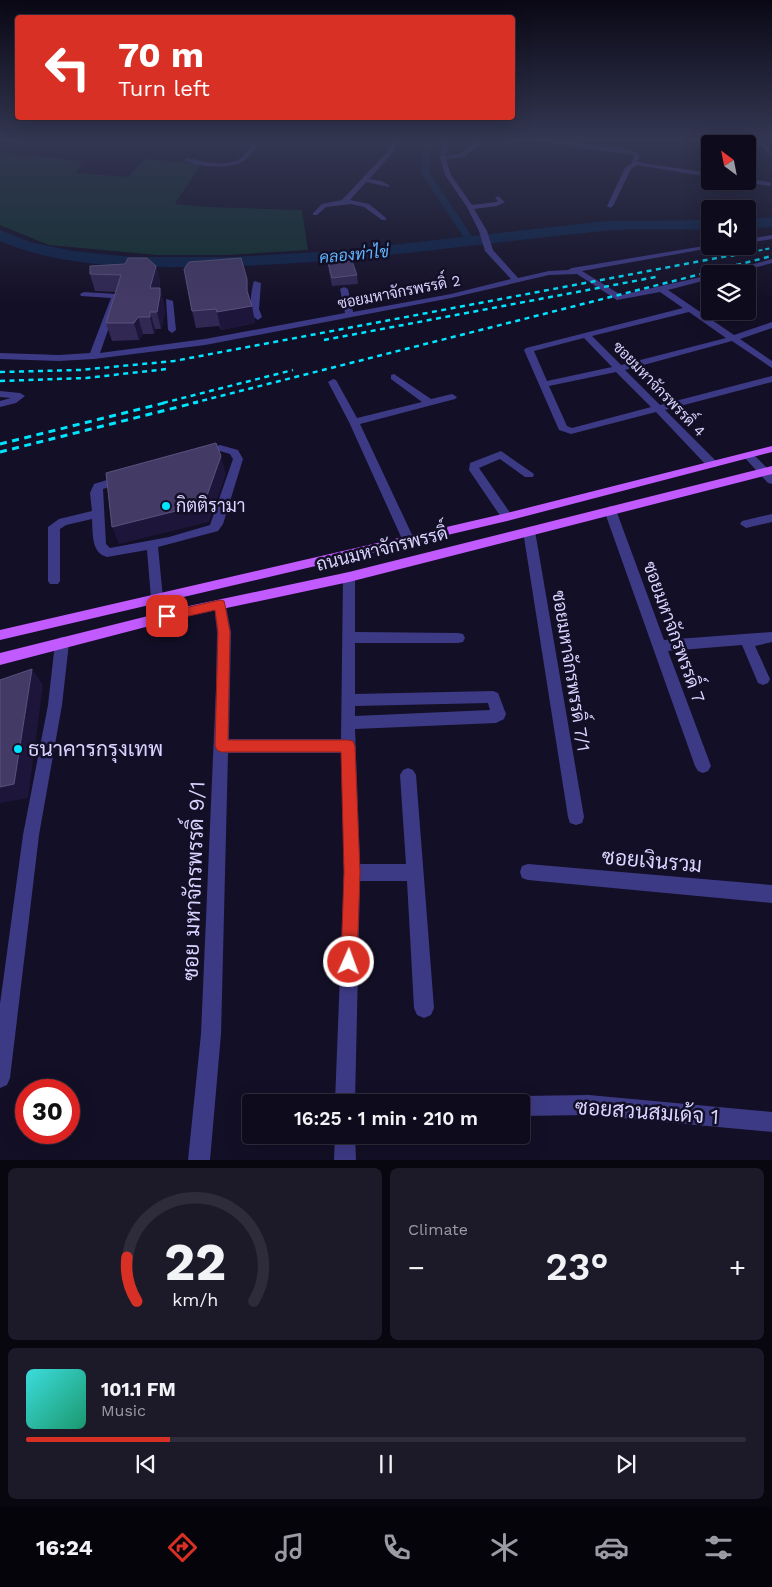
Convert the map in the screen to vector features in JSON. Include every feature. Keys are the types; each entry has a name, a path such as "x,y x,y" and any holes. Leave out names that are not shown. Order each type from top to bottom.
{"main road":[{"name":"ถนนมหาจักรพรรดิ์","path":"0,635 507,517 772,449"},
{"name":"ถนนมหาจักรพรรดิ์","path":"0,659 220,605 349,577 610,510 770,474"}],"street":[{"path":"344,202 350,195"},
{"path":"462,195 478,222 489,251 516,280"},
{"path":"610,206 615,195"},
{"path":"470,207 498,204 502,202 498,198"},
{"path":"315,214 324,206 344,202 360,202 368,205 384,219"},
{"path":"756,240 772,237"},
{"path":"570,271 701,249"},
{"path":"756,265 772,261"},
{"name":"ซอยมหาจักรพรรดิ์ 2","path":"0,356 59,358 172,348 451,296 549,272 579,272 620,298 701,279"},
{"path":"257,283 256,309 263,332"},
{"path":"344,289 350,316"},
{"path":"661,289 772,365"},
{"path":"84,294 116,296 94,356"},
{"path":"169,301 172,348"},
{"path":"689,309 529,350 563,428 568,431 772,379"},
{"path":"545,384 618,369 733,339 772,325"},
{"name":"ซอยมหาจักรพรรดิ์ 4","path":"586,335 712,464"},
{"path":"394,377 430,403"},
{"path":"332,382 354,422 408,539"},
{"path":"0,394 20,396 13,401 0,404"},
{"path":"354,422 452,397"},
{"path":"220,448 234,452 238,459 218,524 209,530 107,553 100,545 98,514 96,494 100,485 220,448"},
{"path":"507,517 474,470 474,466 501,454 529,474"},
{"path":"748,455 770,474"},
{"name":"ซอยมหาจักรพรรดิ์ 7","path":"610,510 703,766"},
{"path":"54,581 54,527 63,522 98,514"},
{"path":"746,524 772,518"},
{"name":"ซอยมหาจักรพรรดิ์ 7/1","path":"529,531 576,817"},
{"path":"152,544 157,598"},
{"path":"345,1094 352,872 348,746 349,577"},
{"name":"ซอย มหาจักรพรรดิ์ 9/1","path":"199,1160 211,1034 224,632 220,605"},
{"path":"350,637 458,638"},
{"path":"660,646 772,637"},
{"path":"764,679 748,647 749,642 772,637"},
{"path":"0,1078 31,835 55,705 62,643"},
{"path":"348,723 496,716 499,714 493,697 349,700"},
{"path":"221,746 348,746"},
{"path":"408,774 424,1008"},
{"path":"352,872 415,873"},
{"name":"ซอยเงินรวม","path":"528,872 772,894"},
{"name":"ซอยสวนสมเด้จ 1","path":"530,1106 589,1105 772,1122"},
{"path":"345,1144 345,1160"}],"green space":[{"path":"0,195 181,195 175,204 206,207 302,210 308,250 227,255 157,255 49,245 0,225"}],"building":[{"path":"128,258 147,258 156,266 150,288 160,288 157,312 150,312 150,317 138,317 134,323 106,323 121,275 90,274 90,266 125,264"},
{"path":"241,258 247,279 247,291 252,306 217,312 216,309 192,311 184,269 189,262"},
{"path":"352,261 357,275 332,278 328,263"},
{"path":"216,443 221,456 204,504 112,527 106,473"},
{"path":"32,669 14,784 0,787 0,680"}],"waterway":[{"path":"440,195 471,242"},
{"name":"คลองท่าไข่","path":"756,223 772,222"},
{"name":"คลองท่าไข่","path":"0,235 25,246 73,256 132,262 233,262 338,256 607,226 701,225"}],"railway":[{"path":"731,256 772,248"},
{"path":"0,372 80,370 174,361 733,255"},
{"path":"193,403 772,256"},
{"path":"324,340 656,277"},
{"path":"0,381 86,378 167,369"},
{"path":"163,403 293,370"},
{"path":"0,444 168,402"},
{"path":"0,452 198,402"}],"place":[{"name":"กิตติรามา","path":"166,506"},
{"name":"ธนาคารกรุงเทพ","path":"18,749"}],"route":[{"path":"167,616 220,605 224,632 221,746 348,746 352,872 349,962"}]}
